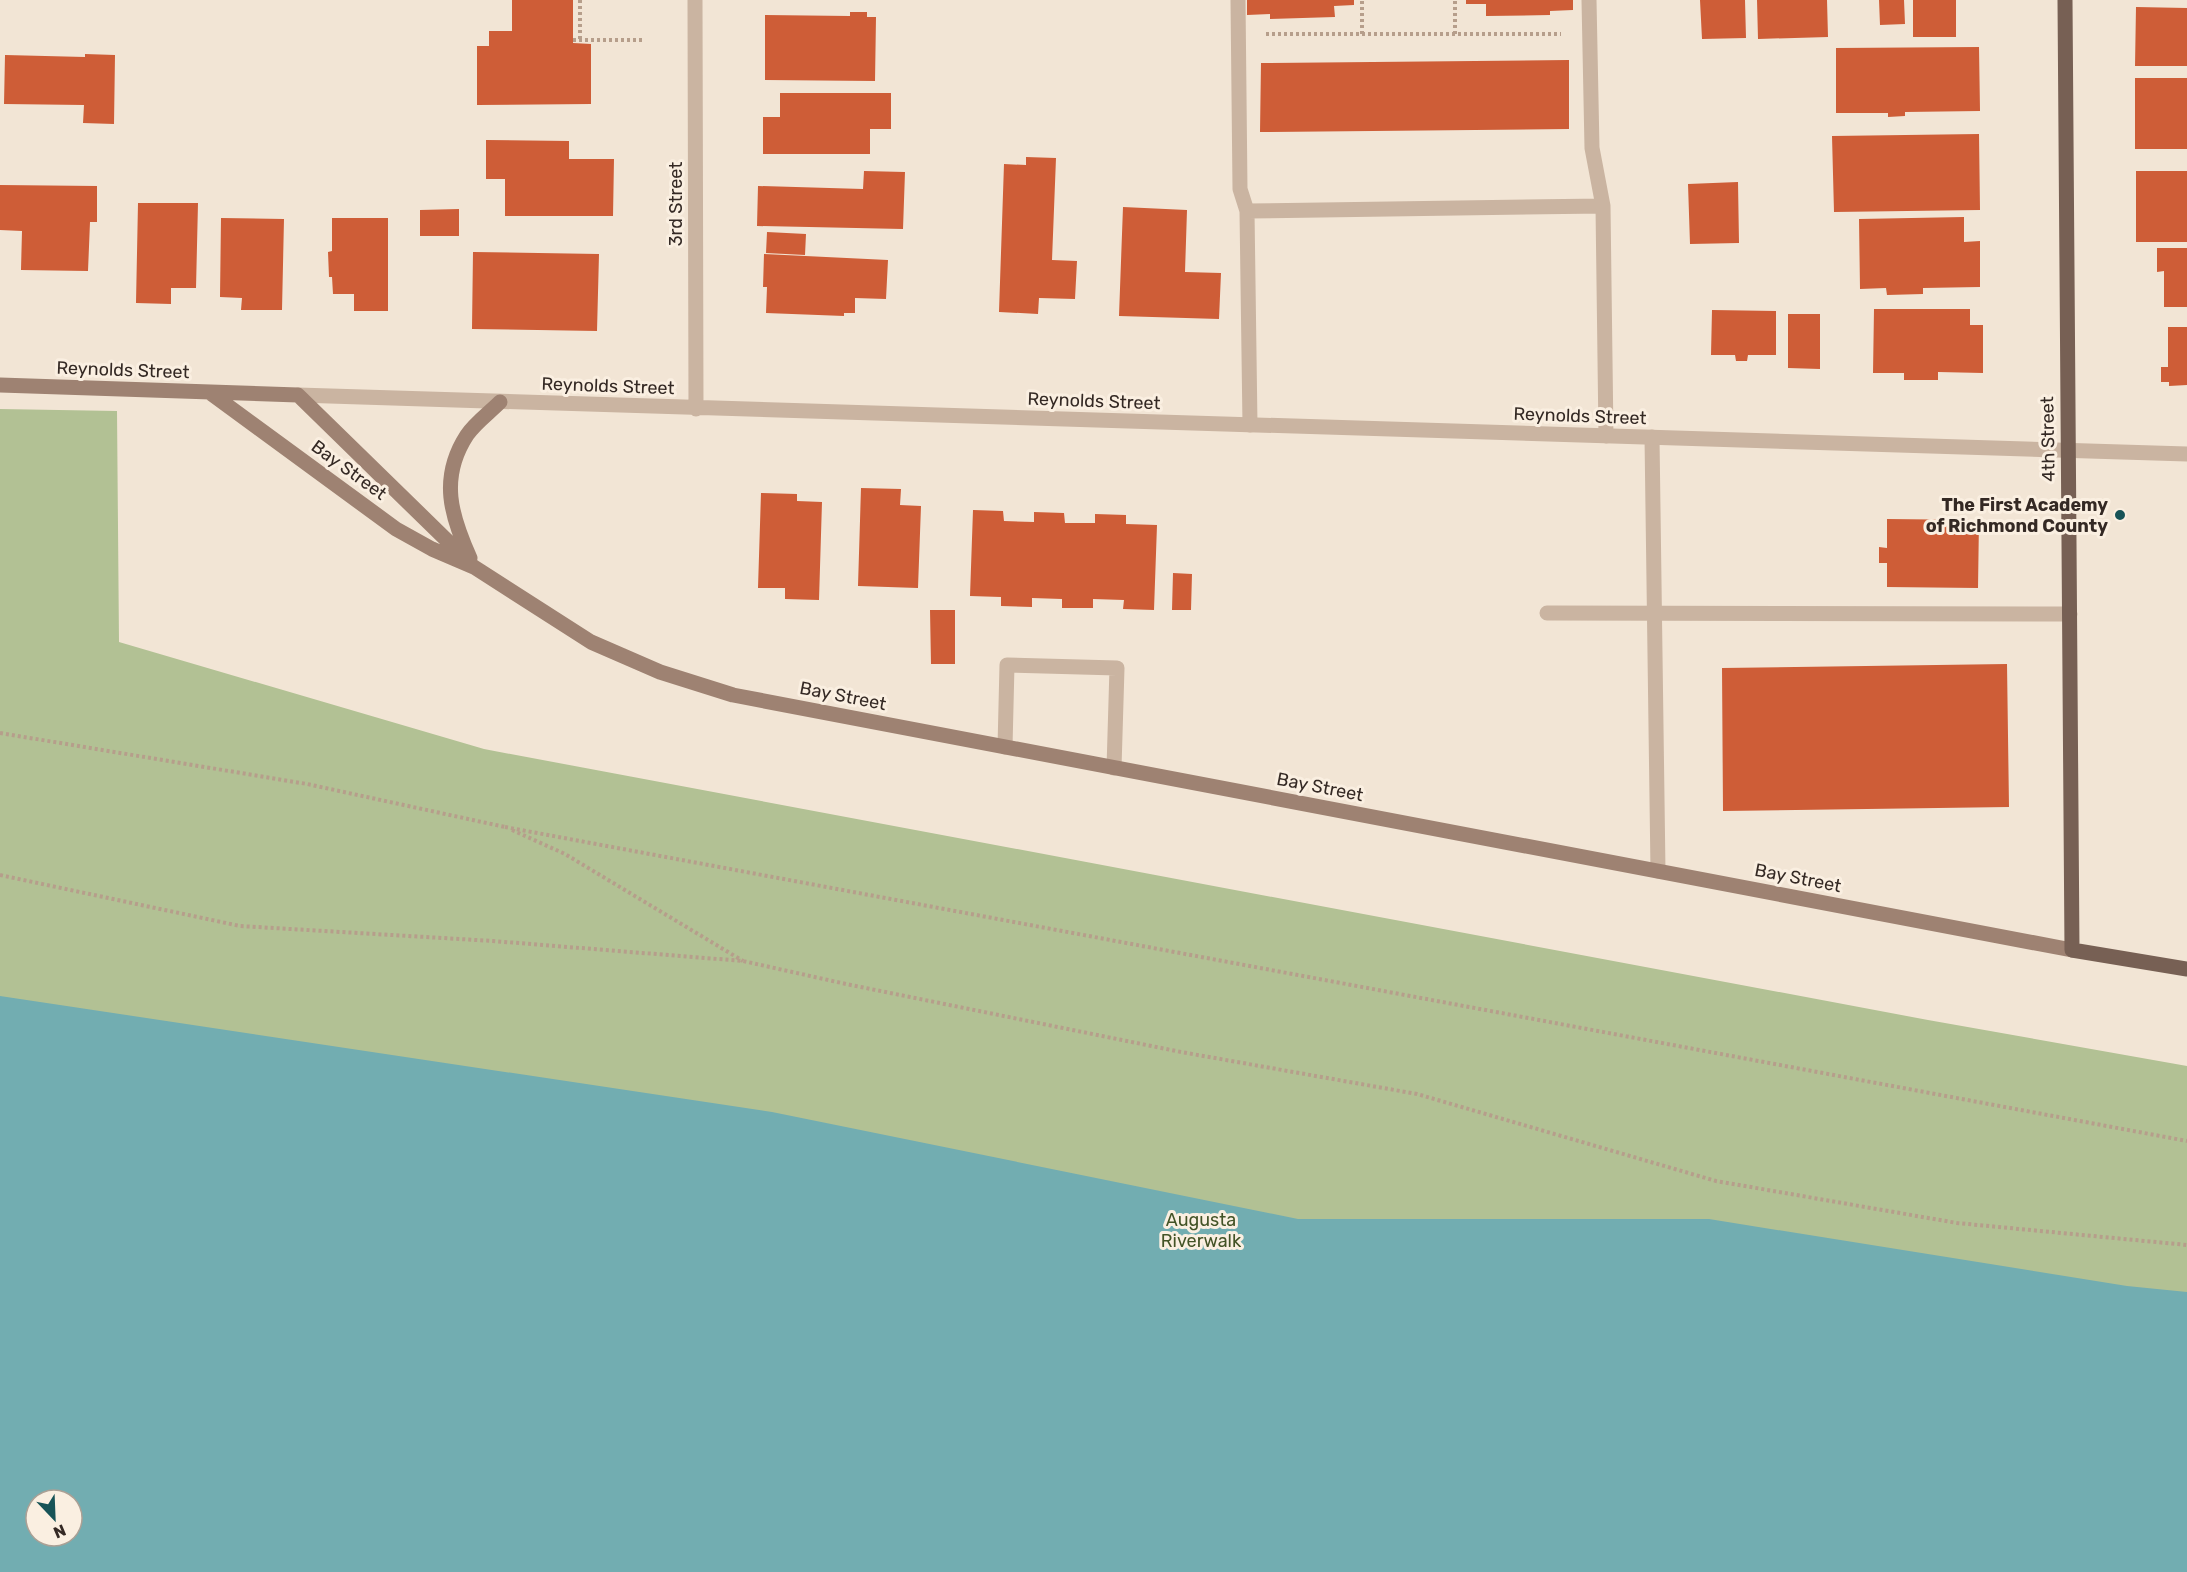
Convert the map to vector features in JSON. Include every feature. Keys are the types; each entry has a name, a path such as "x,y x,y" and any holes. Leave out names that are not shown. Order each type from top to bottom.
{"main road":[{"name":"4th Street","path":"2065,0 2072,950"},
{"name":"Reynolds Street","path":"0,385 298,395"},
{"name":"Bay Street","path":"209,392 396,529 432,549 474,567 591,642 660,672 733,695 2072,950 2187,969"},
{"name":"Bay Street","path":"298,395 474,567"},
{"path":"474,567 456,525 450,492 454,462 468,434 500,402"}],"street":[{"name":"3rd Street","path":"695,0 696,409"},
{"path":"1238,0 1240,189 1247,211 1250,425"},
{"path":"1589,0 1592,148 1603,206 1606,436"},
{"path":"1247,211 1603,206"},
{"name":"Reynolds Street","path":"298,395 2187,454"},
{"path":"1652,437 1658,871"},
{"path":"1547,613 2070,614"},
{"path":"1005,747 1007,665 1117,668 1114,768"}],"path":[{"path":"580,0 580,40"},
{"path":"1362,0 1362,34"},
{"path":"1455,0 1455,34"},
{"path":"1238,34 1589,34"},
{"path":"573,40 644,40"},
{"path":"0,733 307,784 505,827 2187,1141"},
{"path":"505,827 565,854 743,961"},
{"path":"0,875 240,926 493,941 743,961 858,987 1181,1052 1417,1094 1716,1181 1957,1223 2187,1245"}],"green space":[{"name":"Augusta Riverwalk","path":"0,409 117,411 119,642 484,749 1928,1020 2187,1066 2187,1572 0,1317"}],"water":[{"path":"0,996 772,1112 1298,1219 1709,1219 2127,1286 2187,1292 2187,1572 0,1572"}],"building":[{"path":"512,0 573,0 573,43 591,44 591,104 477,105 477,46 489,46 489,31 512,31"},
{"path":"1247,0 1354,0 1354,5 1334,6 1335,17 1270,19 1270,14 1247,15"},
{"path":"1466,0 1573,0 1573,10 1550,11 1550,15 1486,16 1486,4 1466,4"},
{"path":"1700,0 1745,0 1746,38 1702,39"},
{"path":"1757,0 1827,0 1828,37 1758,39"},
{"path":"1879,0 1904,0 1905,24 1880,25"},
{"path":"1913,0 1956,0 1956,37 1913,37"},
{"path":"2136,7 2187,8 2187,66 2135,66"},
{"path":"850,12 867,12 867,17 876,17 875,81 765,80 765,15 850,16"},
{"path":"1979,47 1980,111 1905,112 1905,116 1888,117 1888,113 1836,113 1836,48"},
{"path":"85,54 115,55 114,124 83,123 84,105 4,104 5,55 85,57"},
{"path":"1569,60 1569,129 1260,132 1261,63"},
{"path":"2135,78 2187,78 2187,149 2135,149"},
{"path":"780,93 891,93 891,129 870,129 870,154 763,154 763,117 780,117"},
{"path":"1979,134 1980,210 1834,212 1832,136"},
{"path":"486,140 569,141 569,159 614,159 613,216 505,216 505,179 486,179"},
{"path":"1026,157 1056,158 1052,260 1077,261 1075,299 1039,298 1038,314 999,312 1004,164 1026,165"},
{"path":"864,171 905,172 903,229 757,226 758,186 863,189"},
{"path":"2136,171 2187,171 2187,242 2136,242"},
{"path":"1738,182 1739,243 1690,244 1688,184"},
{"path":"0,185 97,186 97,222 90,222 88,271 21,270 22,231 0,230"},
{"path":"138,203 198,203 196,288 171,288 171,304 136,303"},
{"path":"1123,207 1187,210 1185,272 1221,273 1219,319 1119,316"},
{"path":"459,209 459,236 420,236 420,210"},
{"path":"1964,217 1964,242 1980,241 1980,287 1923,288 1923,294 1887,295 1886,288 1860,289 1859,219"},
{"path":"221,218 284,219 282,310 241,310 242,298 220,297"},
{"path":"332,218 388,218 388,311 354,311 354,294 333,294 332,277 329,277 328,252 332,251"},
{"path":"767,232 806,234 805,255 766,253"},
{"path":"2157,248 2187,248 2187,307 2164,307 2164,271 2157,272"},
{"path":"473,252 599,254 597,331 472,329"},
{"path":"764,254 888,260 886,299 855,298 855,313 844,313 844,316 766,313 767,287 763,287"},
{"path":"1874,309 1970,309 1970,325 1983,325 1983,373 1938,372 1938,380 1904,380 1904,373 1873,373"},
{"path":"1712,310 1776,311 1776,355 1748,355 1747,361 1736,361 1735,355 1711,355"},
{"path":"1788,314 1820,314 1820,369 1788,368"},
{"path":"2168,327 2187,327 2187,385 2169,386 2169,382 2161,382 2161,367 2168,367"},
{"path":"861,488 901,489 900,505 921,506 918,588 858,586"},
{"path":"761,493 797,494 797,501 822,502 819,600 785,599 785,588 758,588"},
{"path":"973,510 1003,511 1004,521 1034,522 1034,512 1064,513 1065,523 1095,523 1095,514 1126,515 1126,524 1157,525 1154,610 1123,609 1124,600 1093,599 1093,608 1062,608 1062,599 1032,598 1032,607 1001,606 1001,597 970,596"},
{"path":"1887,519 1979,520 1978,588 1887,587 1887,563 1879,563 1879,547 1887,548"},
{"path":"1173,573 1192,574 1191,610 1172,610"},
{"path":"930,610 955,610 955,664 931,664"},
{"path":"2007,664 2009,807 1723,811 1722,668"}],"place":[{"name":"The First Academy of Richmond County","path":"2120,515"}]}
